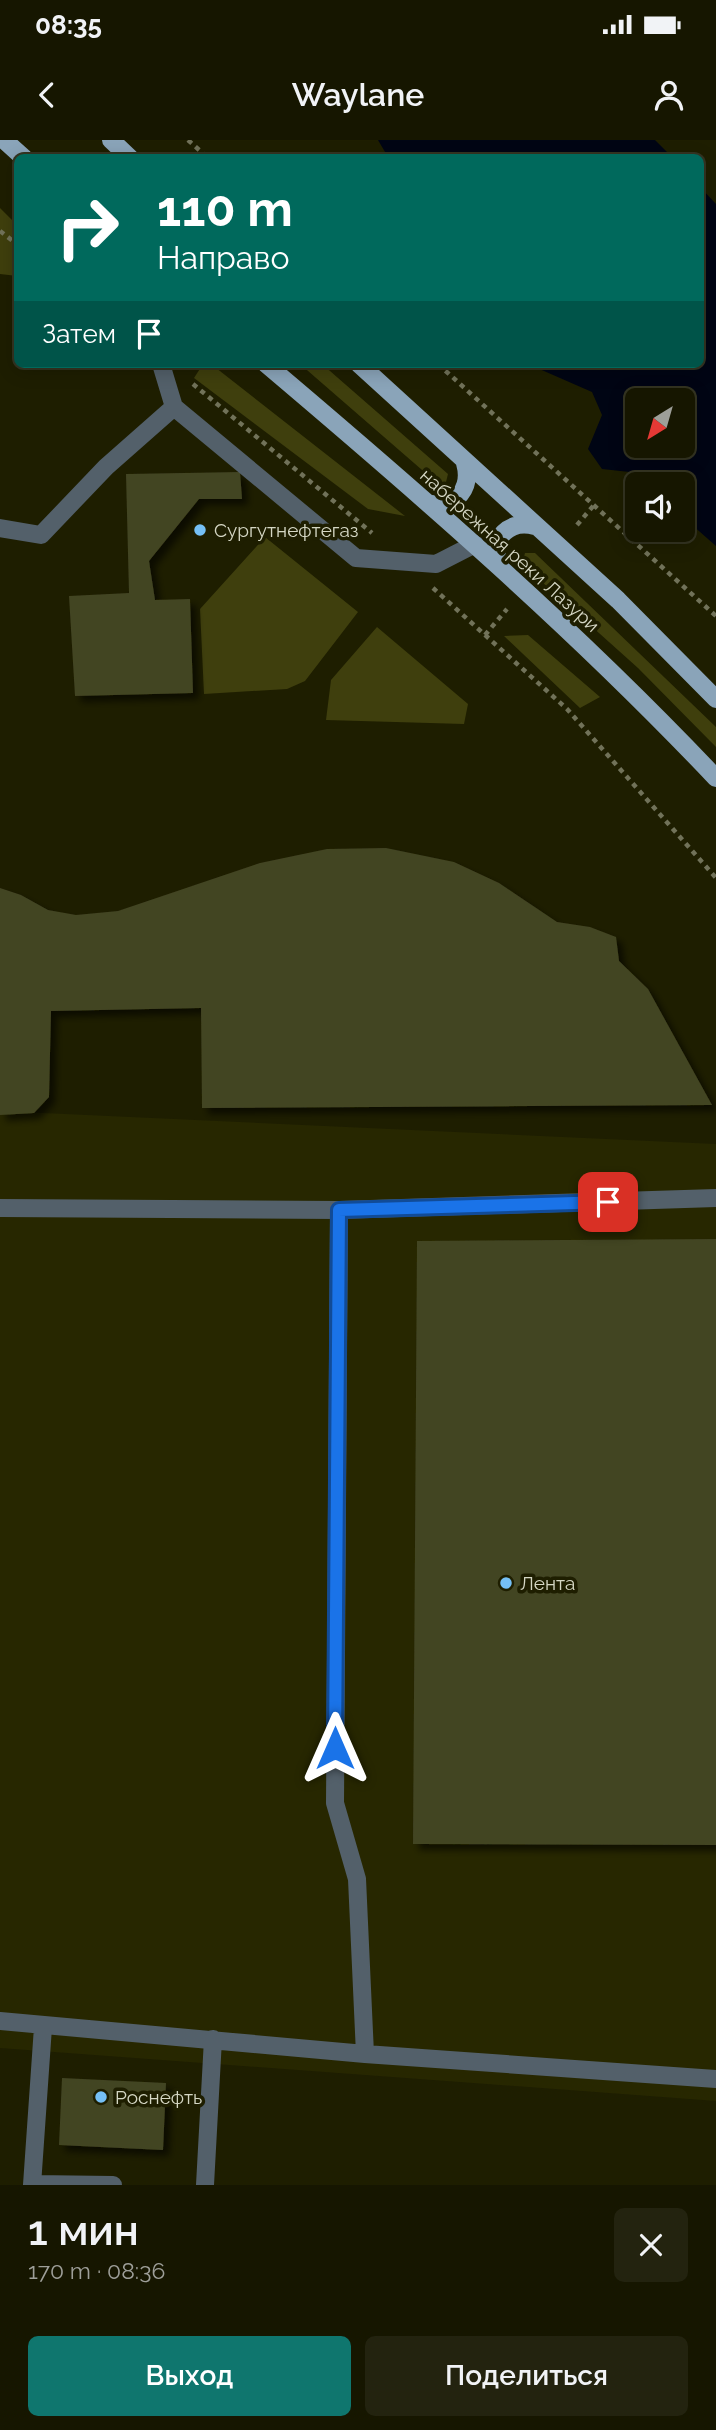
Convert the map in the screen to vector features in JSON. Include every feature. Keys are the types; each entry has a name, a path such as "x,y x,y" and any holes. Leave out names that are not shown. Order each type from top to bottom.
{"main road":[{"path":"4,140 20,154"},
{"path":"111,140 126,154"},
{"name":"набережная реки Лазури","path":"271,368 499,564 619,679 716,778"},
{"name":"набережная реки Лазури","path":"363,368 618,600 716,699"},
{"path":"431,504 452,502 463,492 468,478 466,463"},
{"path":"499,564 495,551 503,532 515,524 535,526"}],"lane":[{"path":"162,368 174,407 356,558 436,564 475,544"},
{"path":"0,528 41,535 106,467 174,407"},
{"path":"0,1208 339,1210 716,1198"},
{"path":"339,1210 335,1803 357,1878 365,2054"},
{"path":"0,2021 365,2054 716,2079"},
{"path":"43,2026 33,2184 113,2185"},
{"path":"205,2185 213,2039"}],"path":[{"path":"188,140 204,154"},
{"path":"442,368 716,616"},
{"path":"190,382 341,505 567,709 716,878"},
{"path":"577,526 594,505"},
{"path":"485,635 507,609"}],"shaded area":[{"path":"378,140 655,140 669,154 386,154"},
{"path":"704,191 716,204 716,546 695,528 695,472 602,469 588,449 602,415 592,392 537,368 704,368"},
{"path":"0,208 14,222 14,276 0,274"},
{"path":"200,368 216,368 405,516 368,509 194,378"},
{"path":"305,368 327,368 448,474 446,482 437,483"},
{"path":"265,537 358,612 305,681 287,689 204,694 200,609"},
{"path":"525,553 535,553 716,727 716,747 638,668 522,564"},
{"path":"377,627 468,704 464,724 326,720 331,680"},
{"path":"528,635 600,697 580,708 504,636"},
{"path":"0,1111 716,1144 716,2101 0,2048"}],"building":[{"path":"240,472 242,499 199,499 149,561 155,600 190,599 193,693 75,696 69,596 129,593 126,474"},
{"path":"386,848 454,862 499,883 557,922 590,927 616,937 619,961 648,989 712,1105 202,1108 201,1008 51,1011 49,1097 34,1113 0,1115 0,888 21,895 48,910 76,915 118,911 260,863 327,849"},
{"path":"716,1239 716,1845 413,1844 417,1241"},
{"path":"62,2078 166,2083 163,2150 59,2145"}],"place":[{"name":"Сургутнефтегаз","path":"200,530"},
{"name":"Лента","path":"506,1583"},
{"name":"Роснефть","path":"101,2097"}],"route":[{"path":"335,1748 339,1210 608,1202"}]}
